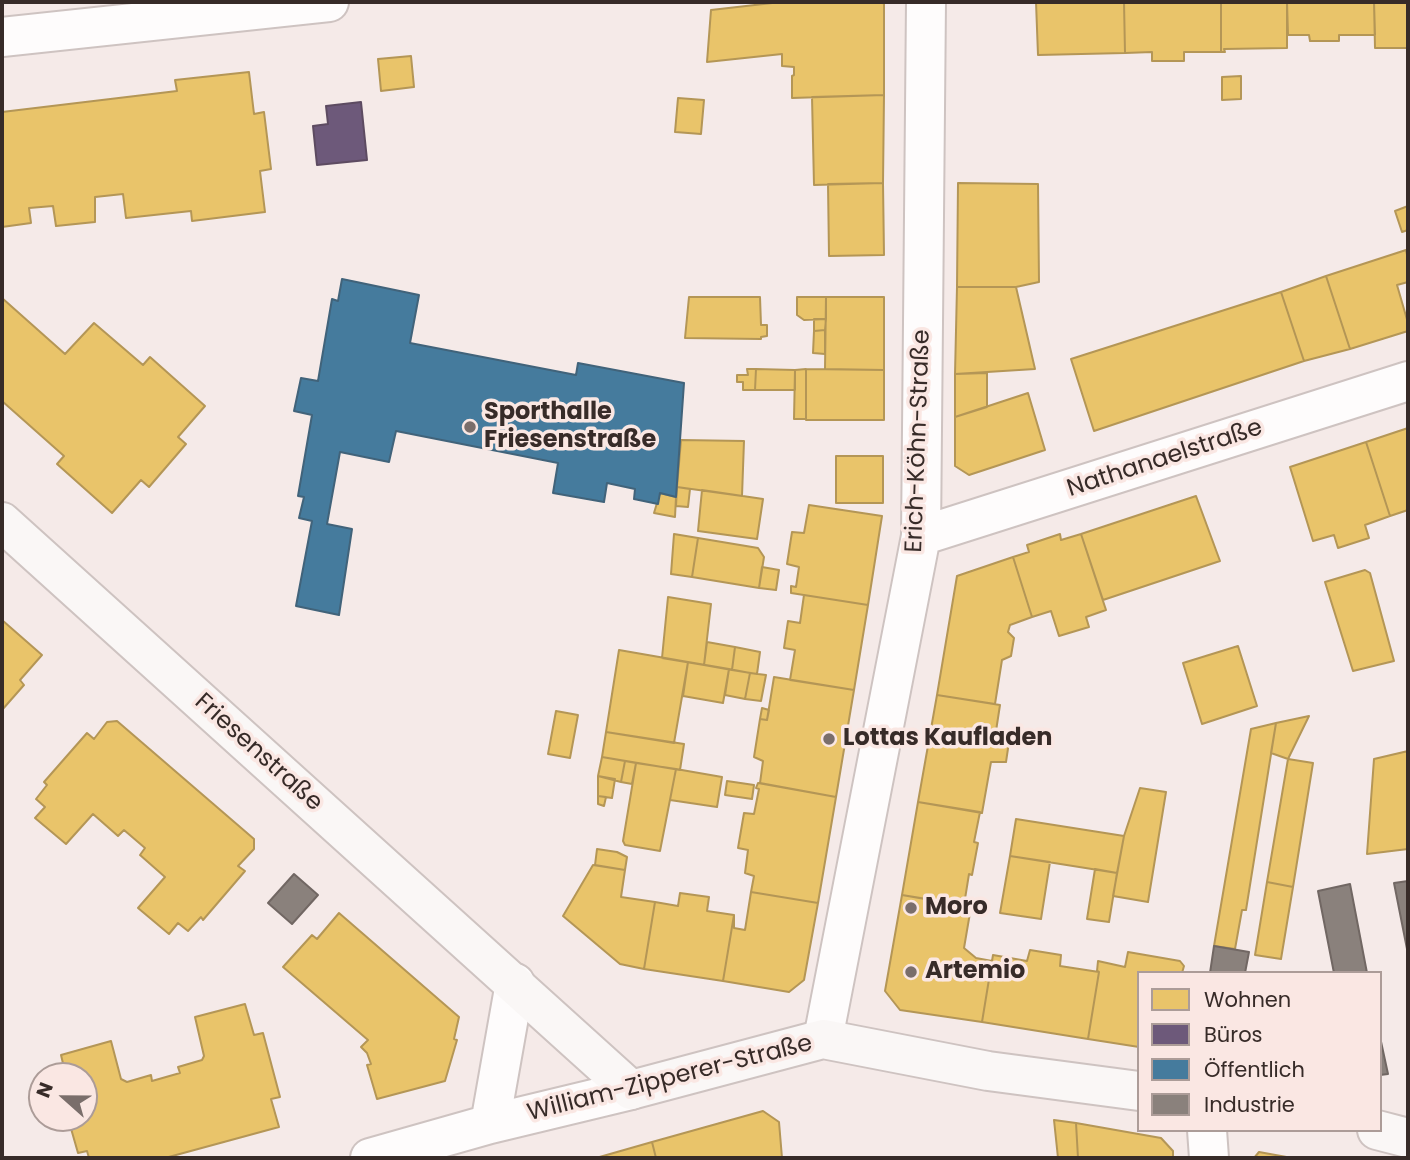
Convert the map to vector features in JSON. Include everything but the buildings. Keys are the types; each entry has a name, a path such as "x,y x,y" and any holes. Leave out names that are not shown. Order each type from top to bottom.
{"street":[{"path":"2,37 329,2"},
{"name":"Erich-Köhn-Straße","path":"823,1039 921,536 926,2"},
{"name":"Nathanaelstraße","path":"921,536 1408,381"},
{"name":"Friesenstraße","path":"2,522 631,1090"},
{"path":"490,1125 515,984"},
{"name":"William-Zipperer-Straße","path":"370,1158 823,1039 988,1071 1137,1091"},
{"path":"1382,1131 1408,1138"},
{"path":"1207,1132 1209,1158"}],"place":[{"name":"Sporthalle Friesenstraße","path":"470,427"},
{"name":"Lottas Kaufladen","path":"829,739"},
{"name":"Moro","path":"911,908"},
{"name":"Artemio","path":"911,972"}]}
